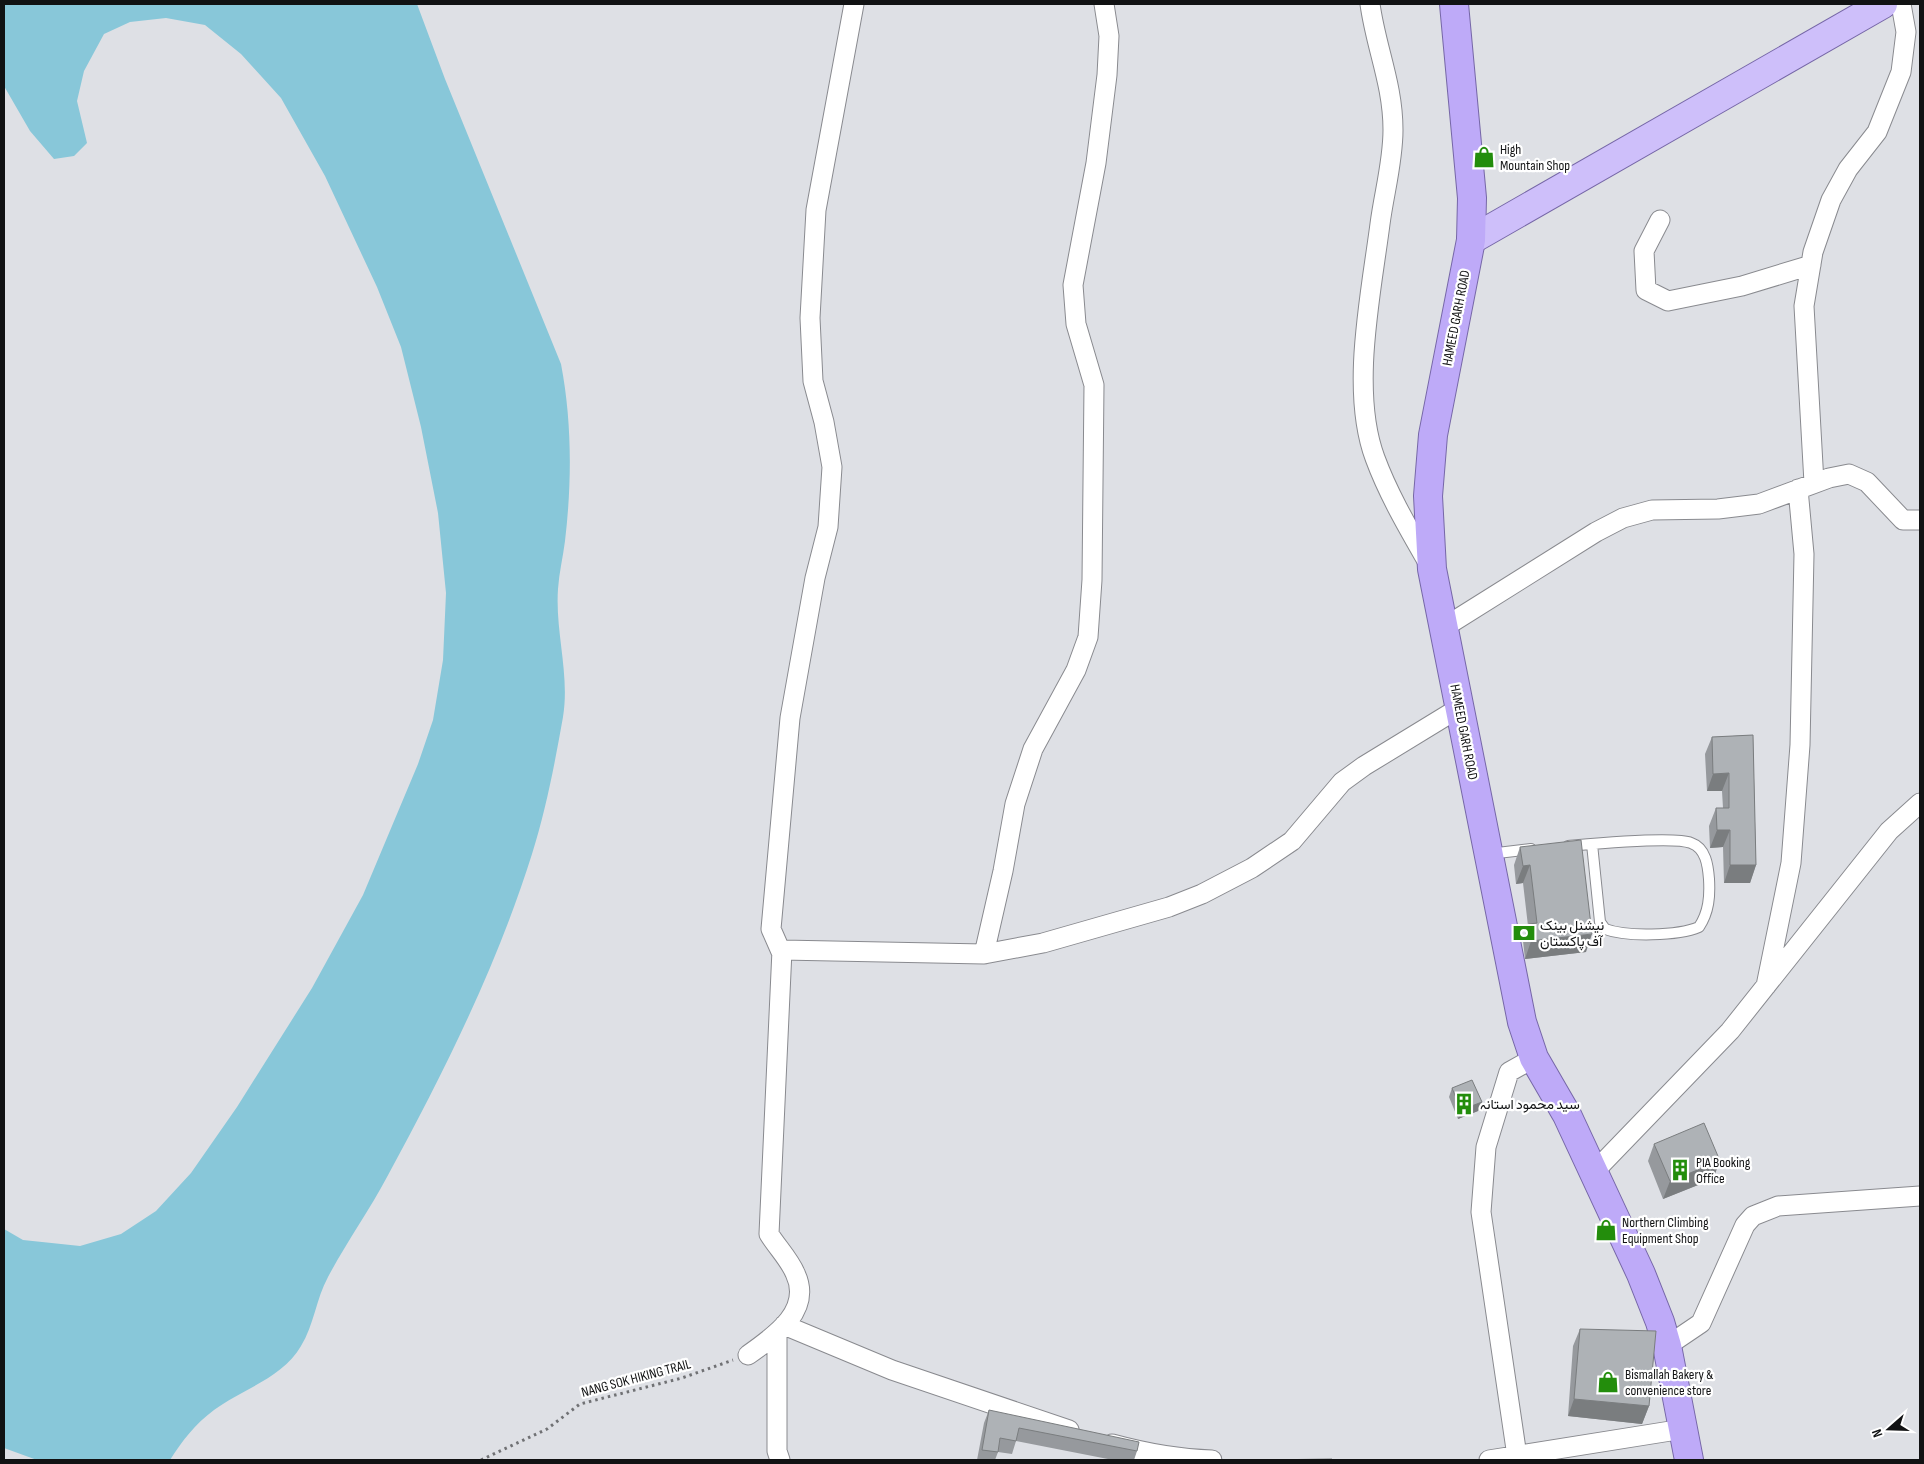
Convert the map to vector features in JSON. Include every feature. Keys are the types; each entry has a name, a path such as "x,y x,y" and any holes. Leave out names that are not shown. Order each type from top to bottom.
{"highway":[{"name":"HAMEED GARH ROAD","path":"1454,4 1472,198 1471,240 1433,435 1428,496 1432,569 1522,1022 1534,1058 1568,1116 1641,1274 1667,1346 1689,1460"}],"main road":[{"path":"1471,240 1883,4"}],"street":[{"path":"782,954 771,929 790,718 815,578 828,527 832,467 812,372 810,318 816,210 854,4"},
{"path":"984,954 1003,871 1015,804 1033,749 1076,670 1088,637 1092,580 1094,385 1076,324 1074,286 1096,163 1107,75 1109,36 1104,4"},
{"path":"1370,4 1390,87 1393,132 1391,163 1382,212 1366,333 1365,414 1374,456 1394,504 1432,569"},
{"path":"1766,986 1791,863 1800,746 1806,486 1804,306 1811,265 1831,200 1848,169 1878,132 1901,72 1906,32 1901,4"},
{"path":"1660,220 1644,251 1646,290 1668,301 1742,286 1811,265"},
{"path":"1443,628 1528,573 1623,518 1652,510 1718,508 1759,504 1806,486 1849,474 1867,482 1903,520 1920,520"},
{"path":"748,1355 780,1330 797,1310 800,1289 795,1272 769,1234 782,950 984,954 1043,944 1169,906 1202,894 1252,868 1292,841 1342,782 1364,766 1459,708"},
{"path":"1593,1173 1730,1031 1889,831 1920,803"},
{"path":"1518,1456 1481,1212 1486,1147 1509,1072 1534,1058"},
{"path":"1667,1346 1701,1323 1745,1225 1753,1216 1778,1206 1920,1196"},
{"path":"780,1330 892,1370 1133,1450 1185,1459 1212,1460"},
{"path":"780,1330 776,1451 780,1460"},
{"path":"1490,1460 1683,1429"}],"lane":[{"path":"1557,847 1592,844 1677,841 1692,843 1701,849 1708,864 1709,901 1704,919 1699,927 1684,931 1651,933 1613,932 1605,929 1600,922 1592,844"},
{"path":"1488,854 1540,848"}],"path":[{"name":"NANG SOK HIKING TRAIL","path":"481,1460 547,1428 580,1404 682,1378 748,1355"}],"water":[{"path":"4,4 417,4 445,79 561,364 565,386 569,429 570,474 565,541 559,583 558,621 564,669 565,701 542,820 518,896 486,978 448,1059 380,1190 328,1277 301,1346 284,1367 207,1415 189,1433 170,1460 37,1460 4,1448 4,1229 23,1240 80,1246 121,1234 156,1211 191,1173 237,1107 312,988 363,895 418,764 433,720 443,660 446,593 438,513 421,427 401,347 377,287 325,176 281,98 241,54 205,25 166,18 130,22 104,34 84,71 77,101 87,143 74,156 54,159 30,131 4,86"}],"building":[{"path":"1753,735 1756,865 1730,865 1730,830 1717,830 1716,808 1729,808 1729,773 1713,774 1712,737"},
{"path":"1581,840 1592,934 1531,941 1529,924 1537,923 1530,865 1523,866 1520,847"},
{"path":"1472,1080 1482,1102 1461,1110 1452,1088"},
{"path":"1704,1123 1720,1161 1670,1181 1654,1144"},
{"name":"Bismallah Bakery & convenience store","path":"1580,1329 1656,1331 1649,1406 1574,1399"},
{"path":"989,1410 1139,1442 1137,1451 1019,1428 1016,1441 1000,1438 998,1452 982,1450"},
{"path":"1332,1459 1332,1460 1263,1460"}],"place":[{"name":"High Mountain Shop","path":"1484,157"},
{"name":"نیشنل بینک آف پاکستان","path":"1524,933"},
{"name":"سید محمود استانہ","path":"1464,1104"},
{"name":"PIA Booking Office","path":"1680,1170"},
{"name":"Northern Climbing Equipment Shop","path":"1606,1230"},
{"name":"Bismallah Bakery & convenience store","path":"1608,1382"}]}
